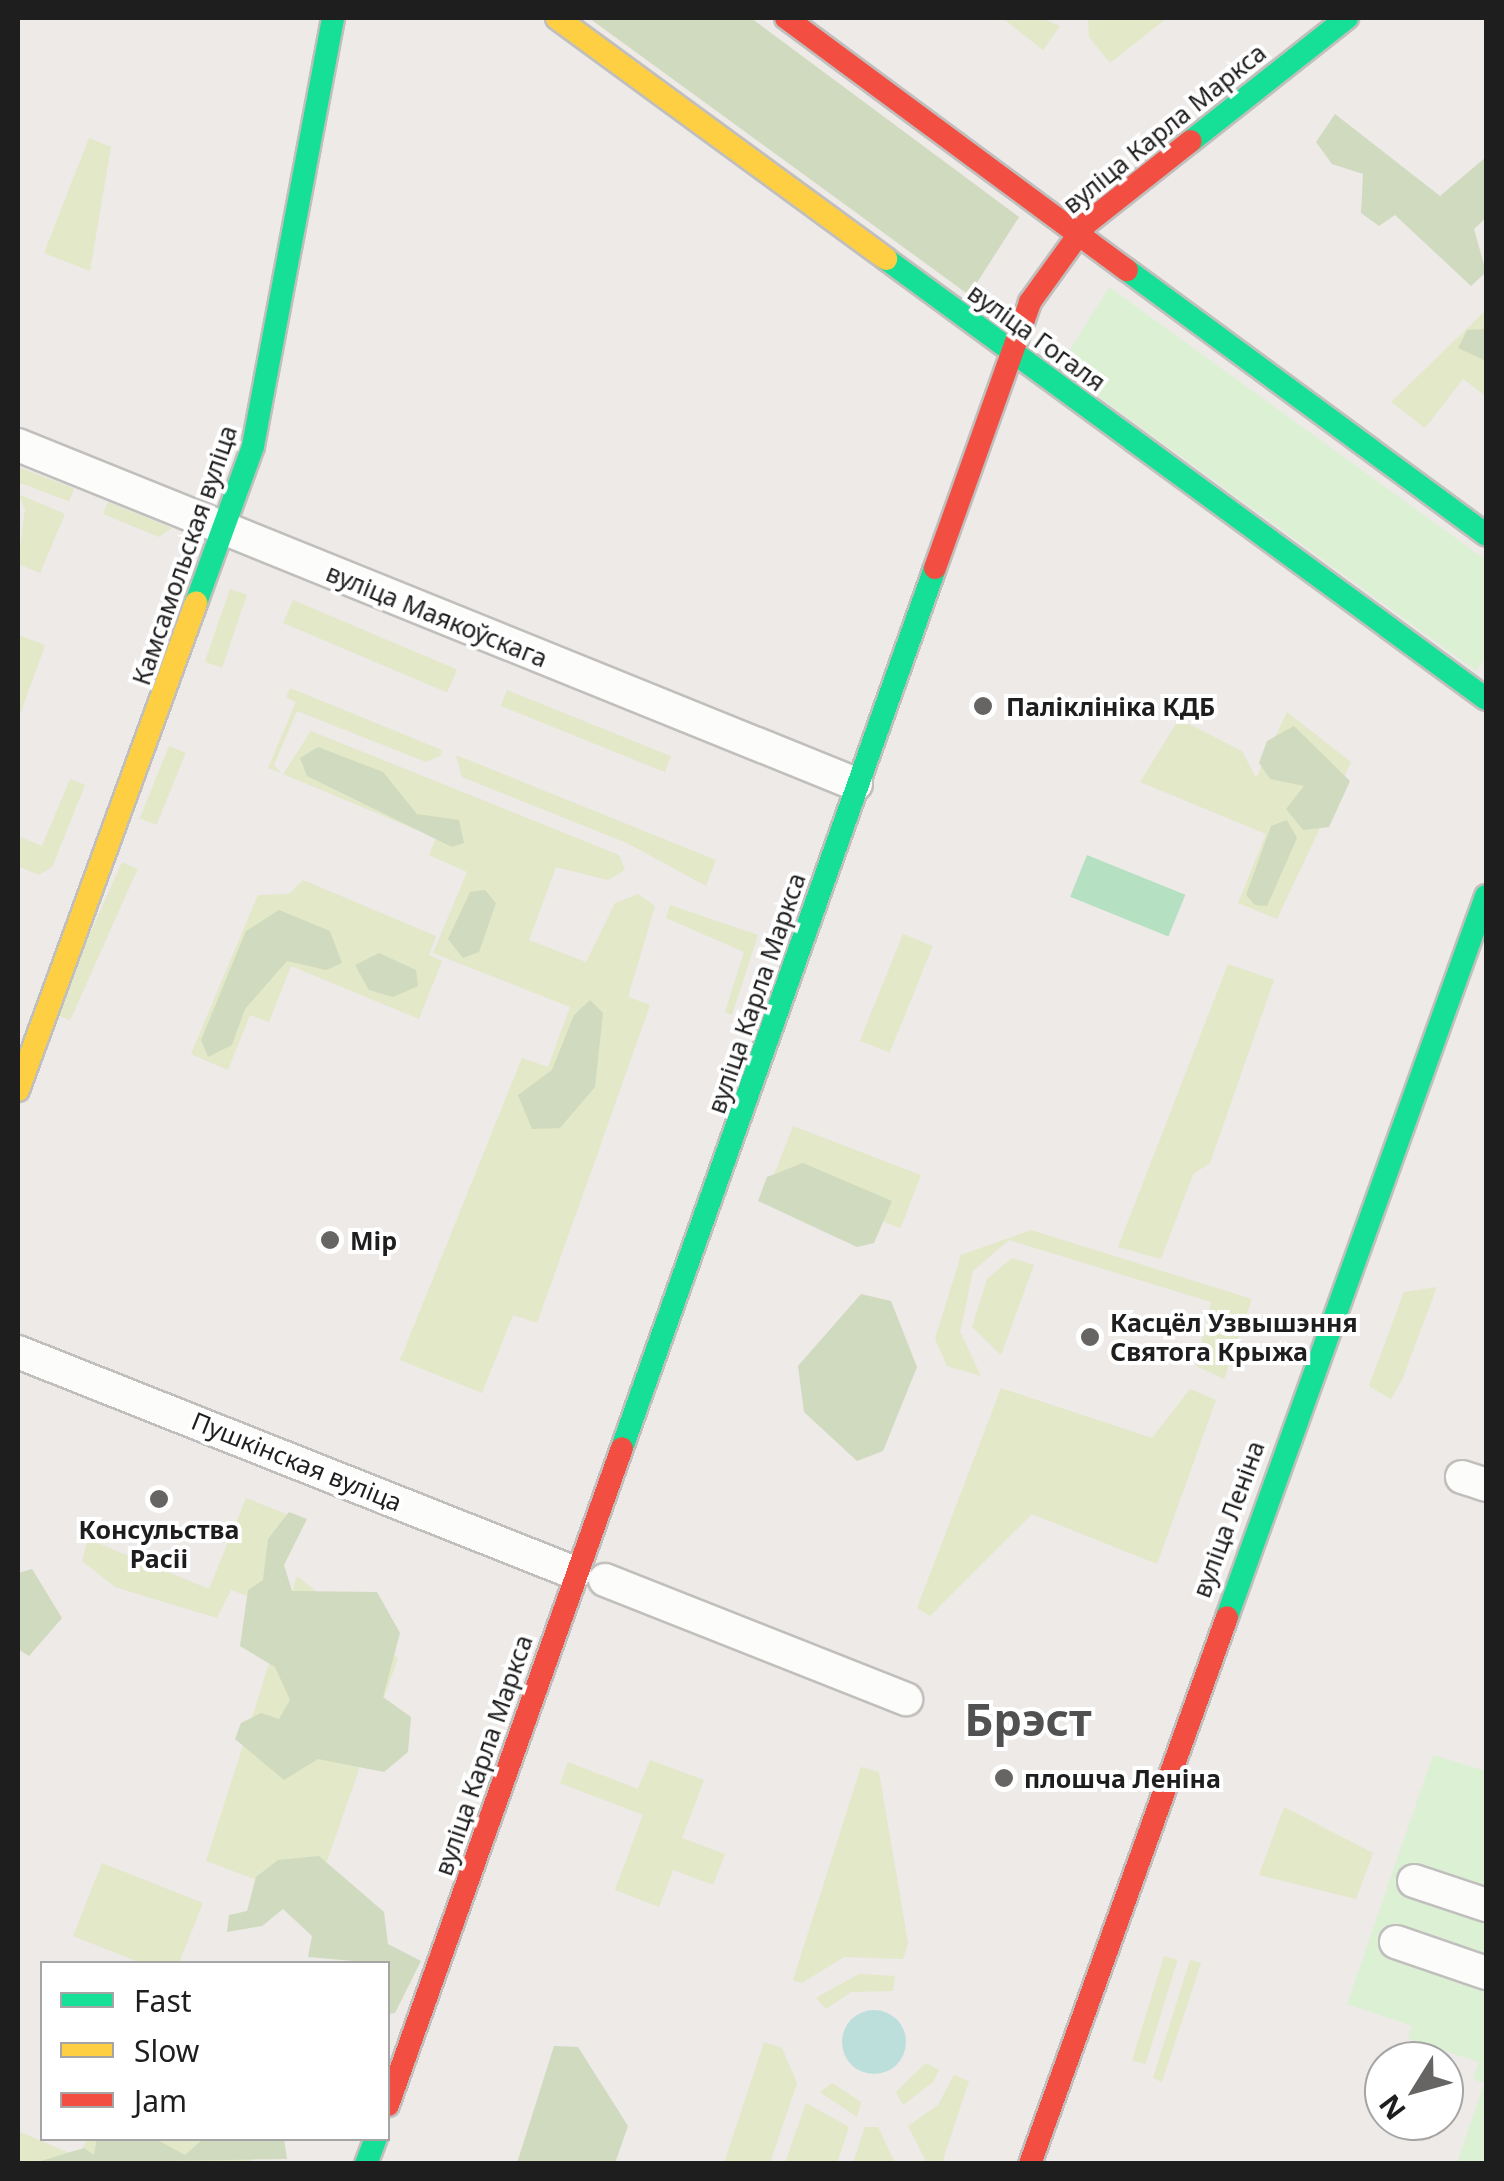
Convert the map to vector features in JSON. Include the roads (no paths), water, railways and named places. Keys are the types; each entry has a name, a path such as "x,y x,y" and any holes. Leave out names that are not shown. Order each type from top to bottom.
{"main road":[{"name":"Камсамольская вуліца","path":"18,1090 226,530 265,393 333,18"},
{"name":"вуліца Гогаля","path":"556,18 1486,699"},
{"path":"786,18 1486,536"},
{"name":"вуліца Карла Маркса","path":"390,2101 590,1576 856,784 1010,351 1037,286 1077,232 1347,18"},
{"name":"вуліца Леніна","path":"1030,2164 1486,896"}],"street":[{"name":"вуліца Маякоўскага","path":"18,446 856,784"},
{"name":"Пушкінская вуліца","path":"18,1352 906,1699"},
{"path":"1414,1882 1486,1905"},
{"path":"1396,1942 1486,1973"}],"water":[{"path":"874,2010 896,2020 906,2042 896,2064 874,2074 852,2064 842,2042 852,2020"}],"place":[{"name":"Паліклініка КДБ","path":"983,706"},
{"name":"Мір","path":"330,1240"},
{"name":"Касцёл Узвышэння Святога Крыжа","path":"1090,1337"},
{"name":"Консульства Расіі","path":"159,1499"},
{"name":"плошча Леніна","path":"1004,1778"}],"district":[{"name":"Брэст","path":"1028,1719"}]}
